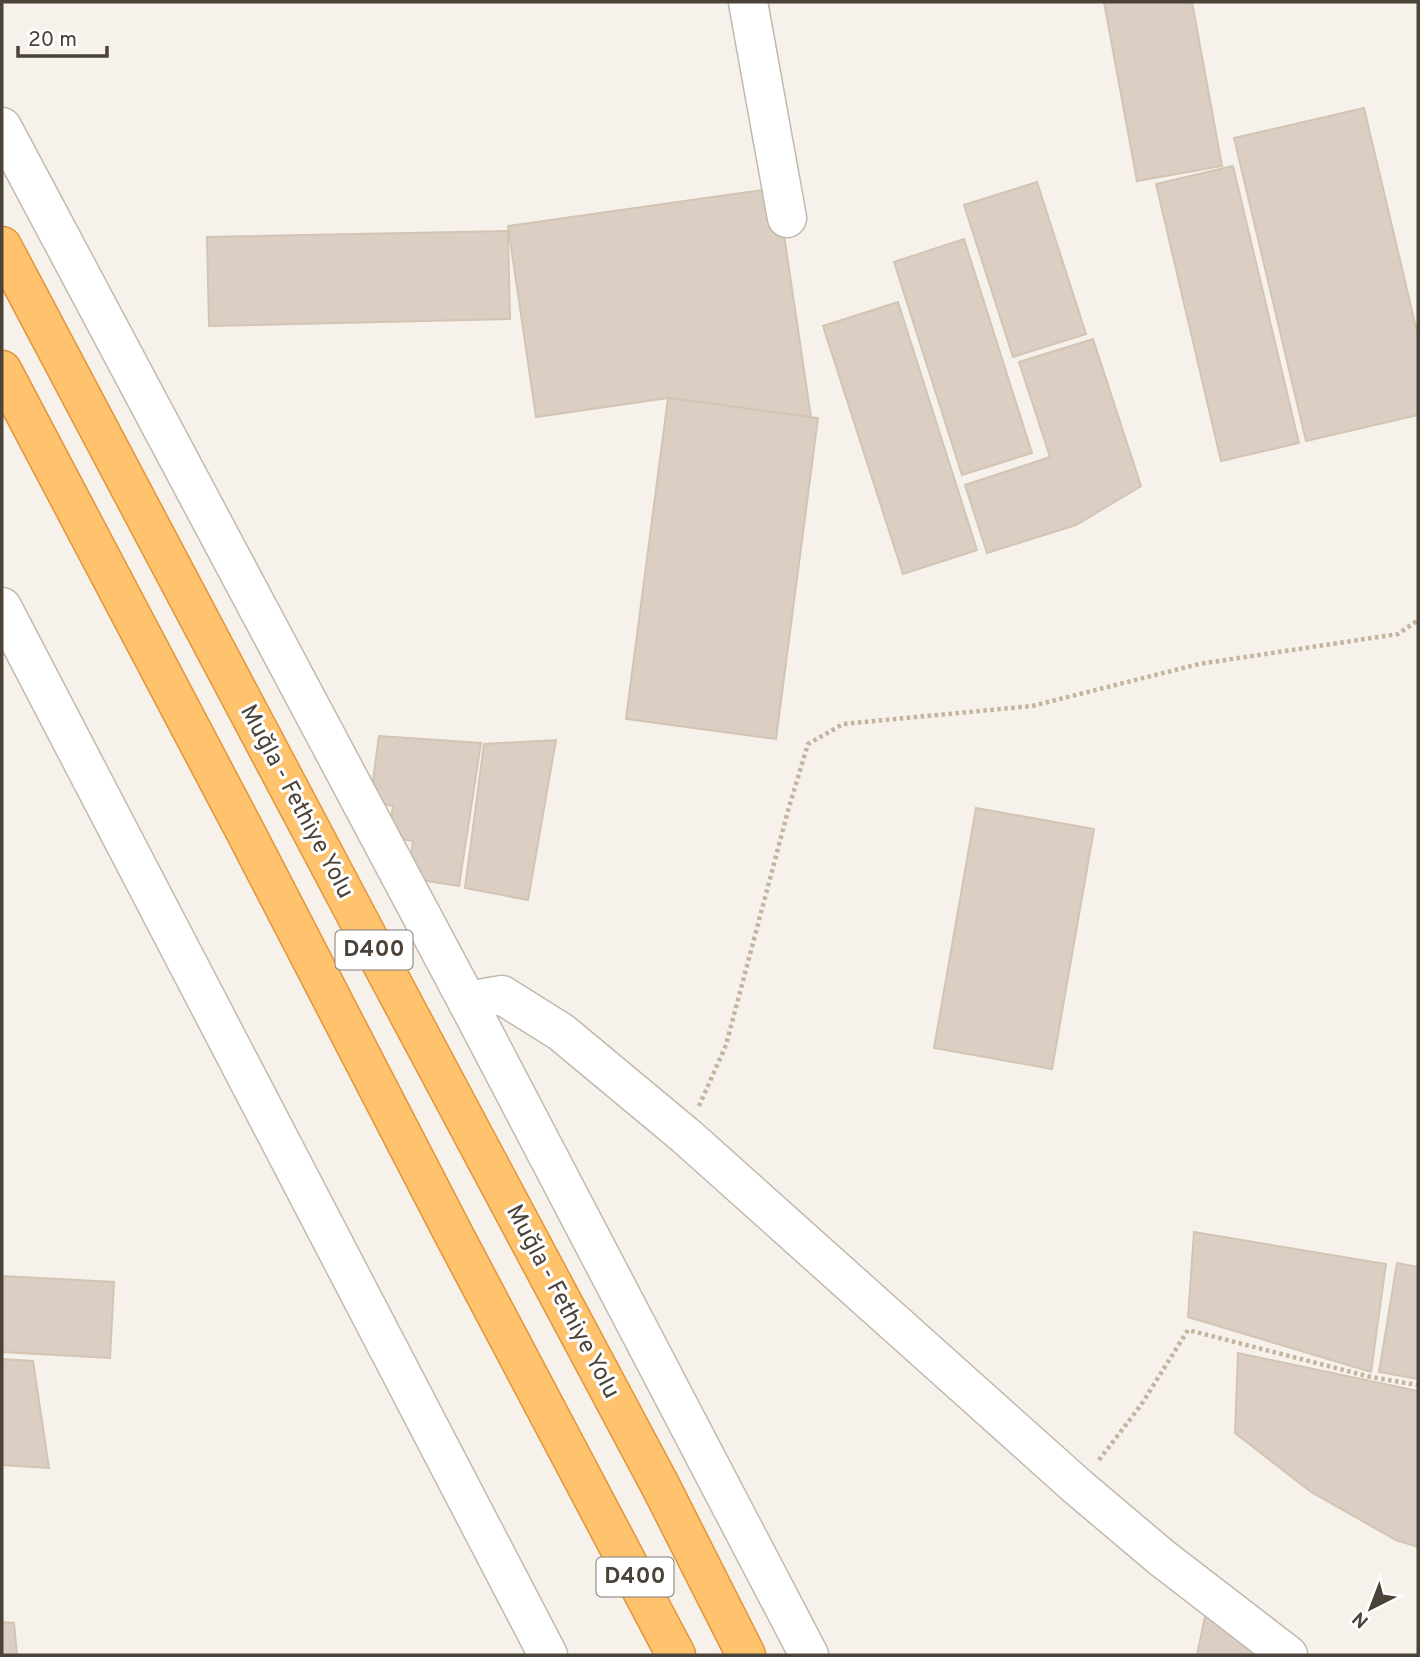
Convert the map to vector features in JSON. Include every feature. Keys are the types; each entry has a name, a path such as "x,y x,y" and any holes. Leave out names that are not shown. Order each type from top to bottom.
{"highway":[{"name":"Muğla - Fethiye Yolu","path":"2,246 661,1487 746,1655"},
{"name":"D400","path":"2,370 676,1655"}],"street":[{"path":"748,2 787,218"},
{"path":"2,127 467,1001 809,1655"},
{"path":"2,607 548,1655"},
{"path":"467,1001 502,995 561,1032 686,1136 1078,1487 1162,1558 1288,1655"}],"path":[{"path":"686,1136 726,1045 808,744 843,724 1032,706 1199,664 1398,634 1418,620"},
{"path":"1078,1487 1141,1405 1188,1330 1371,1377 1418,1385"}],"building":[{"path":"1104,2 1192,2 1222,166 1137,181"},
{"path":"1364,108 1418,336 1418,415 1306,441 1234,138"},
{"path":"1233,166 1299,443 1221,461 1156,184"},
{"path":"1037,182 1086,334 1013,357 964,205"},
{"path":"777,188 811,417 668,398 536,417 508,226"},
{"path":"508,231 510,319 209,326 207,237"},
{"path":"964,239 1032,453 962,475 894,262"},
{"path":"898,302 977,550 903,574 823,326"},
{"path":"1093,339 1141,486 1076,525 987,553 965,485 1050,457 1019,362"},
{"path":"668,398 818,418 776,739 626,719"},
{"path":"379,736 481,743 459,886 408,878 413,841 388,837 393,806 370,802"},
{"path":"556,740 528,900 465,888 484,744"},
{"path":"976,808 1094,829 1052,1069 934,1048"},
{"path":"1194,1232 1386,1264 1371,1372 1188,1317"},
{"path":"1397,1263 1418,1267 1418,1379 1379,1372"},
{"path":"2,1276 114,1282 110,1358 2,1352"},
{"path":"1238,1353 1418,1391 1418,1547 1396,1540 1311,1492 1235,1433"},
{"path":"2,1359 33,1361 49,1468 2,1465"},
{"path":"1208,1602 1274,1655 1197,1655"},
{"path":"2,1622 14,1623 17,1655 2,1655"}]}
